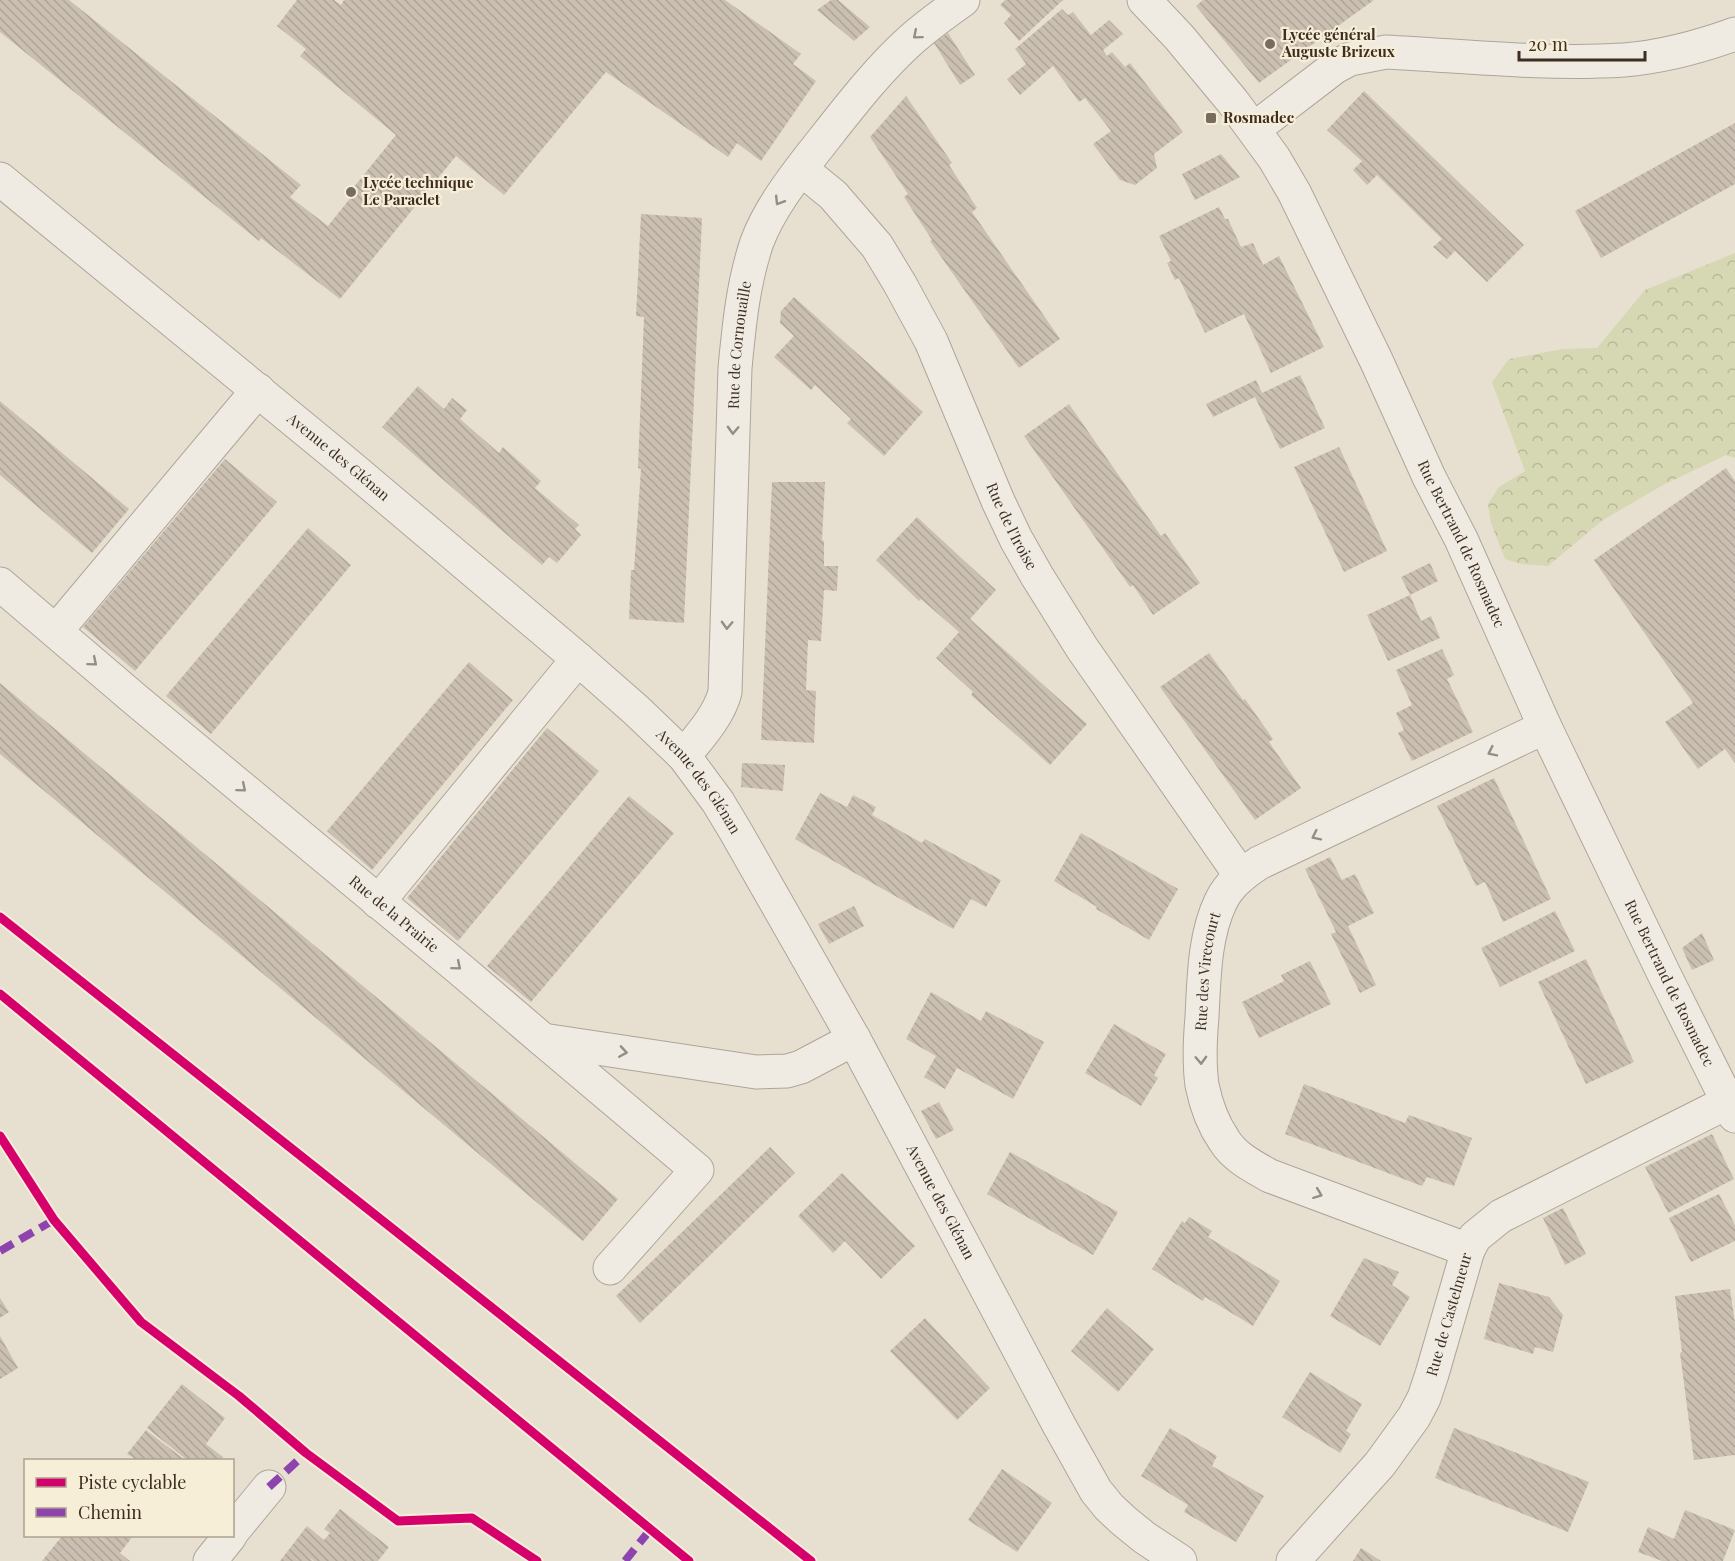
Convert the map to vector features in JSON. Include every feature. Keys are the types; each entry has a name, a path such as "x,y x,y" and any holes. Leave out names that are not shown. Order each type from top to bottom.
{"street":[{"name":"Rue de Cornouaille","path":"684,756 721,705 725,692 735,368 747,278 758,241 779,201 801,169 885,66 912,39 963,0"},
{"name":"Rue Bertrand de Rosmadec","path":"1144,0 1206,67 1254,129 1284,175 1311,224 1429,477 1461,539 1545,727 1732,1109"},
{"path":"1254,129 1350,58 1386,52 1569,62 1624,60 1697,47 1735,34"},
{"name":"Rue de l'Iroise","path":"801,169 833,195 877,246 931,341 1003,511 1037,576 1082,648 1241,876"},
{"name":"Avenue des Glénan","path":"0,179 258,390 578,659 663,734 684,756 718,802 854,1039 1096,1491 1109,1507 1144,1538 1180,1561"},
{"path":"56,631 258,390"},
{"name":"Rue de la Prairie","path":"0,584 697,1170 610,1268"},
{"path":"378,902 578,659"},
{"name":"Rue des Virecourt","path":"1468,1250 1270,1176 1252,1166 1225,1143 1208,1108 1202,1085 1200,1058 1203,992 1210,933 1229,888 1259,863 1545,727"},
{"path":"543,1040 756,1072 787,1071 801,1067 854,1039"},
{"name":"Rue de Castelmeur","path":"1293,1561 1380,1464 1414,1417 1424,1398 1468,1250 1475,1237 1501,1216 1732,1109"},
{"path":"234,1530 269,1487"},
{"path":"210,1561 229,1537"}],"green space":[{"path":"1735,253 1735,458 1726,455 1663,485 1603,520 1548,566 1521,564 1505,559 1491,523 1488,504 1499,487 1525,471 1492,382 1509,359 1563,349 1597,348 1645,290"}],"building":[{"path":"0,0 69,0 301,185 290,197 328,226 352,196 349,193 396,135 300,56 306,49 277,26 297,0 334,0 341,5 344,0 725,0 801,54 793,64 816,81 761,161 737,143 728,157 606,72 504,195 456,156 340,299 261,238 259,241 0,32"},
{"path":"831,0 838,0 870,27 854,41 817,10"},
{"path":"1005,0 1063,0 1019,41 1004,23 1011,15 1000,5"},
{"name":"Lycée général Auguste Brizeux","path":"1203,0 1374,0 1259,83 1196,6"},
{"path":"1062,9 1068,15 1073,12 1091,35 1109,20 1123,34 1103,50 1107,56 1112,52 1125,67 1130,63 1183,132 1154,154 1157,168 1135,185 1120,180 1093,144 1111,131 1085,98 1079,102 1053,66 1020,95 1007,79 1026,64 1015,49"},
{"path":"948,33 975,75 960,85 934,43"},
{"path":"1364,91 1524,245 1487,282 1455,251 1447,259 1433,247 1442,239 1377,175 1367,185 1353,170 1362,161 1327,130"},
{"path":"906,96 952,163 949,165 977,208 972,212 1060,339 1019,368 930,241 932,240 904,197 908,194 870,137"},
{"path":"1735,123 1735,184 1601,258 1575,211"},
{"path":"1221,154 1240,177 1195,200 1182,174"},
{"path":"1219,207 1225,219 1228,219 1241,247 1253,243 1263,265 1279,256 1324,347 1271,373 1244,314 1205,333 1179,278 1175,280 1167,263 1171,261 1159,236"},
{"path":"641,214 702,218 684,623 629,619 631,570 634,570 641,469 638,468 644,317 636,316"},
{"path":"794,297 923,412 884,456 847,423 851,419 815,385 811,390 774,357 794,336 780,323 781,311"},
{"path":"1300,375 1325,428 1280,449 1255,397 1213,417 1206,404 1256,380 1262,393"},
{"path":"418,386 444,409 452,398 467,410 460,419 499,453 503,447 541,481 535,488 579,525 575,529 581,535 557,563 549,557 542,565 382,427"},
{"path":"0,401 129,509 92,553 0,475"},
{"path":"1069,404 1161,536 1165,533 1200,583 1153,615 1133,585 1130,587 1024,436"},
{"path":"1339,447 1387,551 1344,572 1294,467"},
{"path":"225,459 277,502 135,671 83,627"},
{"path":"1726,468 1735,481 1735,763 1725,749 1698,769 1665,722 1693,703 1594,560"},
{"path":"772,482 825,482 822,540 824,541 824,566 838,566 837,591 824,590 821,641 808,640 806,690 816,691 814,743 761,740"},
{"path":"917,517 996,590 970,619 1087,724 1050,765 971,695 973,692 936,658 959,632 921,599 919,601 876,560"},
{"path":"308,528 351,565 211,734 166,696"},
{"path":"1430,563 1438,581 1410,595 1401,577"},
{"path":"1410,595 1421,621 1431,616 1440,638 1388,661 1367,615"},
{"path":"1442,649 1454,675 1447,679 1473,732 1412,761 1398,733 1404,730 1396,713 1412,705 1396,670"},
{"path":"1209,653 1273,739 1269,742 1301,788 1255,820 1160,687"},
{"path":"469,662 513,700 372,870 327,831"},
{"path":"0,683 618,1199 583,1241 0,754"},
{"path":"547,728 599,771 458,941 407,898"},
{"path":"742,763 785,765 783,791 741,787"},
{"path":"1494,778 1551,899 1503,922 1485,882 1476,886 1437,806"},
{"path":"820,793 847,807 853,795 876,807 872,815 922,843 925,839 1001,880 986,907 971,899 953,929 795,839"},
{"path":"629,796 674,833 531,1002 487,966"},
{"path":"1081,833 1178,889 1149,940 1054,881"},
{"path":"1330,857 1342,880 1355,874 1374,913 1348,926 1376,985 1360,993 1331,934 1336,932 1305,869"},
{"path":"854,906 864,926 829,944 818,924"},
{"path":"1555,911 1575,951 1500,987 1481,948"},
{"path":"1702,933 1714,960 1692,970 1682,948"},
{"path":"1586,959 1634,1062 1586,1084 1538,982"},
{"path":"1310,961 1331,1004 1259,1038 1242,1002 1284,981 1281,975"},
{"path":"931,992 981,1021 986,1011 1044,1042 1013,1099 957,1068 945,1089 924,1077 936,1056 906,1039"},
{"path":"1114,1024 1166,1054 1154,1075 1158,1078 1141,1106 1085,1073"},
{"path":"1304,1084 1405,1123 1409,1115 1472,1138 1454,1186 1427,1177 1422,1186 1285,1134"},
{"path":"939,1102 954,1130 936,1139 921,1111"},
{"path":"1712,1134 1734,1179 1668,1213 1645,1167"},
{"path":"770,1147 795,1173 640,1323 616,1296"},
{"path":"1010,1152 1118,1212 1093,1255 987,1194"},
{"path":"842,1173 915,1246 881,1279 845,1241 833,1253 798,1216"},
{"path":"1719,1194 1735,1225 1735,1241 1691,1262 1669,1218"},
{"path":"1563,1208 1586,1254 1565,1265 1543,1218"},
{"path":"1189,1217 1212,1231 1208,1237 1280,1281 1253,1326 1205,1297 1203,1301 1152,1269 1182,1221 1185,1223"},
{"path":"1364,1258 1399,1272 1392,1285 1410,1297 1380,1346 1330,1316"},
{"path":"1499,1283 1549,1297 1563,1315 1553,1352 1535,1347 1533,1354 1484,1339"},
{"path":"1730,1289 1735,1323 1735,1455 1694,1460 1675,1296"},
{"path":"0,1298 9,1312 0,1318"},
{"path":"1107,1308 1154,1349 1118,1392 1071,1351"},
{"path":"925,1318 990,1388 957,1420 890,1351"},
{"path":"0,1336 18,1368 0,1379"},
{"path":"1310,1372 1362,1404 1346,1431 1351,1434 1340,1453 1282,1417"},
{"path":"182,1384 225,1418 206,1444 223,1457 222,1459 186,1459 147,1428"},
{"path":"1170,1428 1217,1456 1212,1466 1264,1496 1236,1542 1184,1512 1188,1505 1141,1476"},
{"path":"1454,1428 1589,1482 1568,1532 1435,1478"},
{"path":"146,1430 184,1459 133,1459 127,1454"},
{"path":"1002,1469 1052,1503 1017,1552 968,1520"},
{"path":"340,1509 389,1547 378,1561 314,1561 306,1555 313,1561 280,1561 307,1526 324,1540 330,1533 324,1529"},
{"path":"1685,1510 1735,1530 1723,1561 1662,1561 1638,1552 1648,1527 1674,1539"},
{"path":"61,1537 99,1537 117,1551 100,1537 132,1537 120,1553 130,1561 42,1561"},
{"path":"1361,1548 1381,1561 1353,1561"}],"marked path":[{"path":"0,1251 54,1220"},
{"path":"269,1487 306,1453"},
{"path":"625,1561 650,1530 646,1527"}],"cycle path":[{"path":"0,917 811,1561"},
{"path":"0,994 689,1561"},
{"path":"0,1136 54,1220 141,1322 239,1396 306,1453 398,1521 472,1518 537,1561"}],"place":[{"name":"Lycée général Auguste Brizeux","path":"1270,44"},
{"name":"Rosmadec","path":"1211,118"},
{"name":"Lycée technique Le Paraclet","path":"351,192"}]}
